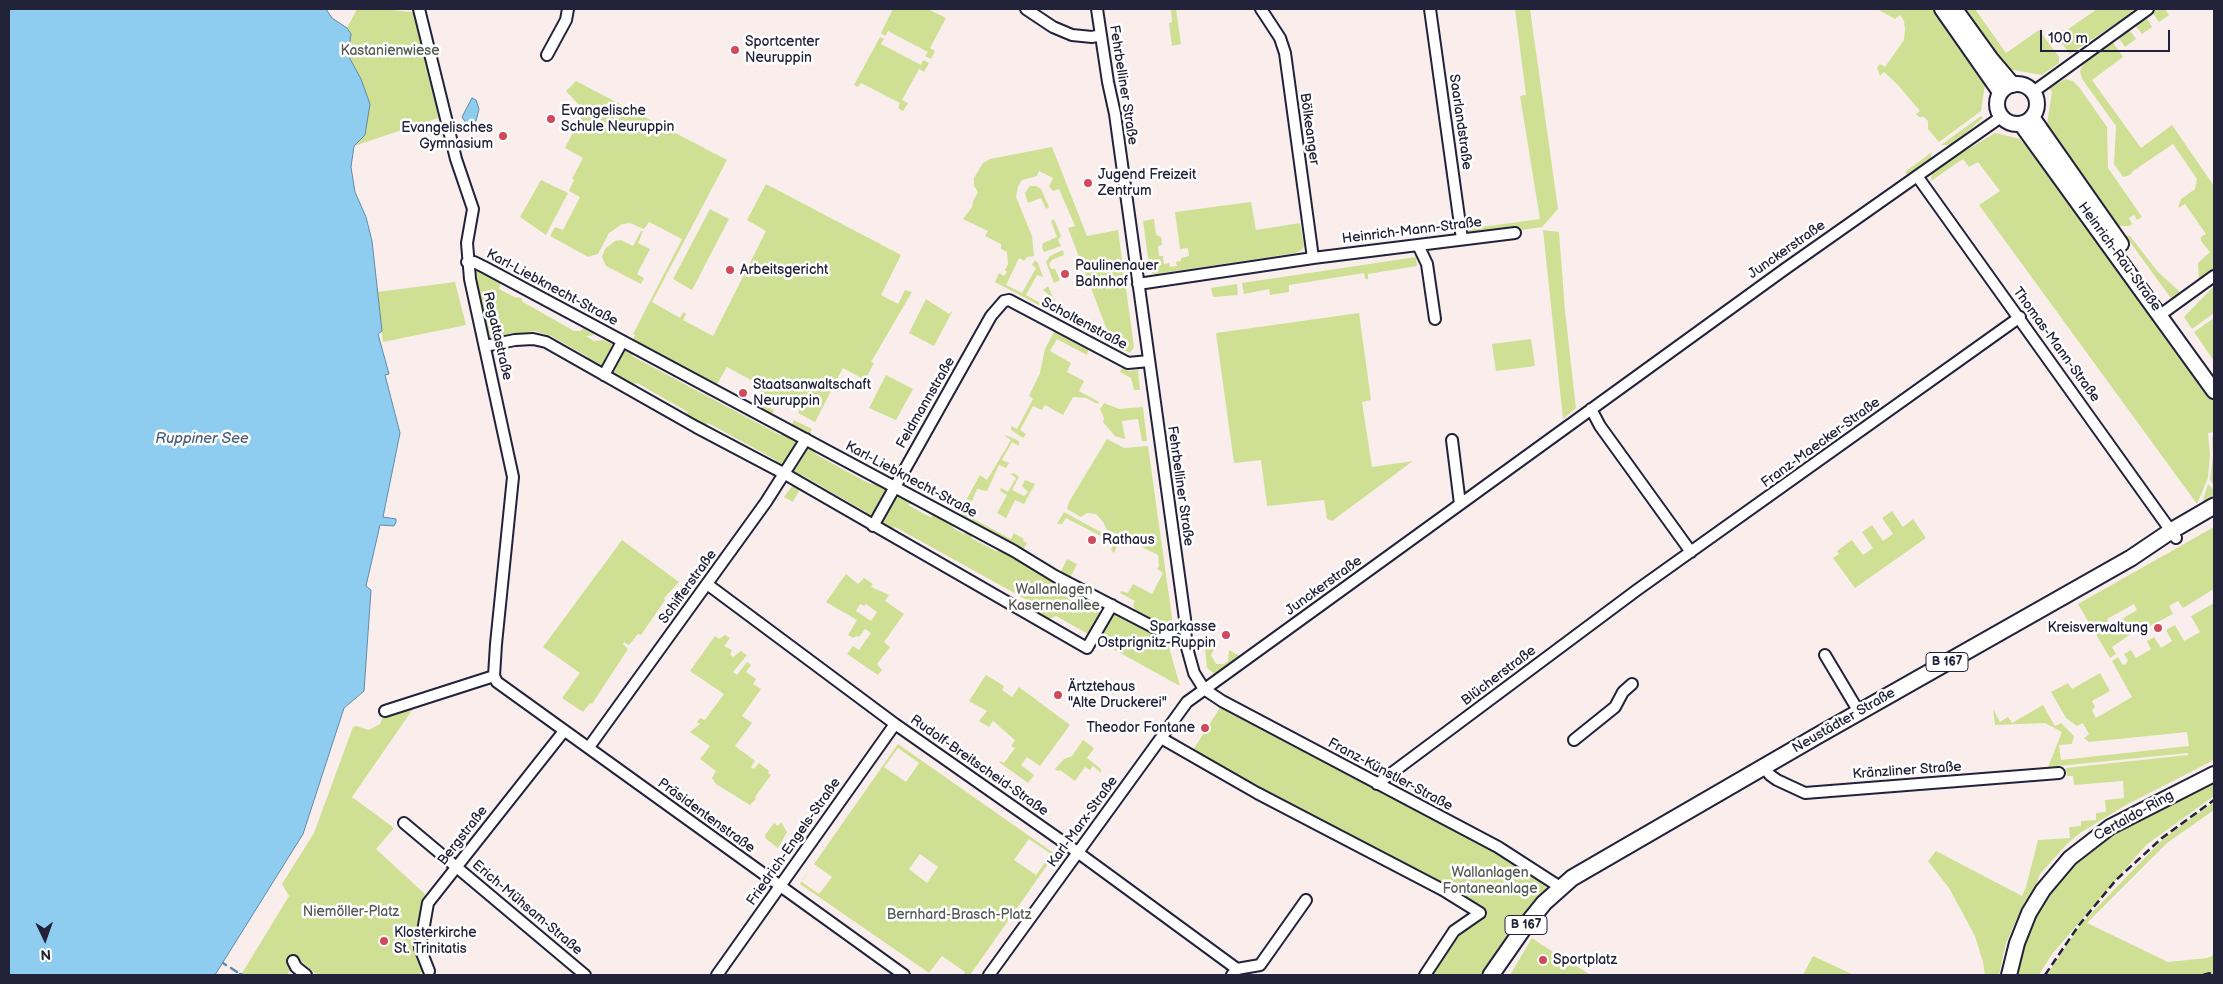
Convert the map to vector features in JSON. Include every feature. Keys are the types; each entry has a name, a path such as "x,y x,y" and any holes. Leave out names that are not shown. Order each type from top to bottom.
{"main road":[{"path":"1942,9 2000,92"},
{"path":"1955,9 2012,85"},
{"path":"2012,85 2023,85 2033,92 2037,106 2027,120 2012,124 2001,117 1997,103 2000,92 2012,85"},
{"name":"Heinrich-Rau-Straße","path":"2027,120 2164,313 2214,378"},
{"name":"Heinrich-Rau-Straße","path":"2164,313 2214,391"},
{"name":"Neustädter Straße","path":"1560,887 1604,857 2173,534 2214,506"},
{"name":"Neustädter Straße","path":"2173,534 2214,516"},
{"name":"Certaldo-Ring","path":"2009,975 2017,943 2030,912 2043,890 2070,858 2094,837 2129,815 2214,774"},
{"name":"B 167","path":"1491,975 1523,929 1560,887"}],"street":[{"name":"Regattastraße","path":"419,9 456,159 473,209 467,262 513,477 494,676"},
{"path":"548,55 566,20 568,9"},
{"path":"1026,9 1053,27 1072,35 1101,35"},
{"name":"Fehrbelliner Straße","path":"1098,9 1115,114 1185,619 1186,644 1194,673 1204,689"},
{"name":"Bölkeanger","path":"1261,9 1280,38 1285,54 1313,258"},
{"name":"Saarlandstraße","path":"1430,9 1462,239"},
{"path":"2033,92 2148,9"},
{"name":"Junckerstraße","path":"1204,689 1590,409 2001,117"},
{"name":"Thomas-Mann-Straße","path":"1917,176 2020,317 2173,534"},
{"name":"Heinrich-Mann-Straße","path":"1313,258 1515,233"},
{"path":"1418,244 1427,264 1435,319"},
{"path":"1138,284 1313,258"},
{"name":"Karl-Liebknecht-Straße","path":"467,262 474,262 486,268 1186,644"},
{"name":"Heinrich-Rau-Straße","path":"2164,313 2214,276"},
{"name":"Scholtenstraße","path":"1009,300 1128,363 1149,362"},
{"name":"Feldmannstraße","path":"873,526 991,316 1001,304 1009,300"},
{"name":"Franz-Maecker-Straße","path":"1637,590 2020,317"},
{"path":"485,346 515,340 533,339 546,342 696,427 785,474 1087,648 1112,605"},
{"name":"Karl-Liebknecht-Straße","path":"604,375 622,342"},
{"path":"1590,409 1600,426 1691,552"},
{"name":"Schifferstraße","path":"589,747 708,584 785,474 806,439"},
{"path":"1452,440 1460,504"},
{"name":"Rudolf-Breitscheid-Straße","path":"708,584 895,724 1077,852 1235,972"},
{"name":"Blücherstraße","path":"1377,784 1637,590"},
{"path":"1825,654 1859,712"},
{"path":"385,711 494,676"},
{"name":"Präsidentenstraße","path":"494,676 497,682 505,689 589,747 904,975"},
{"path":"1574,740 1615,707 1623,692 1632,684"},
{"name":"Franz-Künstler-Straße","path":"1204,689 1222,702 1498,847 1560,887"},
{"name":"Karl-Marx-Straße","path":"989,975 1187,702 1204,689"},
{"name":"Friedrich-Engels-Straße","path":"717,975 895,724"},
{"name":"Bergstraße","path":"429,974 420,948 428,903 564,731"},
{"path":"1161,738 1257,793 1443,890 1480,913 1454,931 1425,975"},
{"name":"Kränzliner Straße","path":"1764,767 1770,776 1805,792 2059,773"},
{"name":"Erich-Mühsam-Straße","path":"404,823 585,975"},
{"path":"1235,972 1260,965 1306,900"},
{"path":"294,961 296,967 306,975"}],"green space":[{"name":"Kastanienwiese","path":"357,9 382,9 420,13 447,115 354,146 361,79 348,55 351,35 347,28"},
{"path":"893,9 928,9 946,18 930,48 935,51 931,59 925,56 928,52 888,31 885,36 881,33"},
{"path":"1171,9 1176,9 1181,44 1172,46 1169,23 1172,22"},
{"path":"1515,9 1530,9 1558,209 1542,227 1514,231 1513,227 1468,234 1467,229 1540,219 1520,96 1526,95"},
{"path":"1877,9 1932,9 1985,85 1981,111 1939,142 1928,129 1928,121 1916,114 1920,111 1898,85 1884,72 1880,76 1877,68 1880,64 1885,67 1904,40 1905,29 1904,21 1900,15 1895,19"},
{"path":"1966,9 1975,9 2006,53 2039,30 2059,57 2059,63 2042,75 2008,69"},
{"path":"2097,9 2132,9 2133,12 2070,54 2057,37"},
{"path":"2158,9 2165,9 2169,15 2159,22 2152,12"},
{"path":"2146,17 2152,27 2142,34 2135,25"},
{"path":"2129,29 2136,39 2125,47 2118,37"},
{"path":"880,37 884,39 881,44 921,65 923,60 929,63 924,72 919,69 902,100 908,103 903,111 898,108 900,103 861,83 858,87 854,85"},
{"path":"2112,41 2123,57 2092,80 2141,148 2172,125 2214,186 2214,272 2199,283 2198,263 2210,252 2201,241 2201,237 2206,234 2185,204 2178,208 2181,199 2195,189 2197,179 2173,144 2130,175 2123,177 2114,164 2116,126 2082,79 2080,71 2083,64"},
{"path":"2065,79 2073,81 2079,87 2107,127 2108,168 2142,217 2137,220 2134,215 2129,218 2132,224 2129,226 2119,226 2047,124 2052,92 2049,88"},
{"path":"576,81 727,160 652,302 680,318 683,312 686,314 683,320 713,336 766,231 747,220 766,184 901,255 881,295 898,304 905,290 912,292 871,362 874,363 865,380 843,368 815,422 798,413 800,407 781,397 775,407 757,397 762,386 727,367 716,386 632,342 635,335 633,334 682,239 649,222 644,229 630,223 622,224 609,233 598,254 588,257 550,236 555,227 563,230 580,197 569,191 574,180 572,179 583,158 565,148 584,110 566,91"},
{"path":"1981,116 1983,118 1952,145 1941,145"},
{"path":"1995,133 2020,139 2023,143 2029,139 2214,400 2214,432 2208,433 2210,454 2208,478 2197,504 1979,205 2000,191 1978,162 1969,167 1963,159 1931,181 1932,173 1937,168"},
{"path":"1052,147 1087,236 1118,230 1134,347 1130,353 1112,343 1068,228 1075,226 1059,189 1053,191 1049,186 1053,178 1039,171 1037,176 1022,180 1018,186 1016,197 1032,236 1034,256 1027,257 1024,261 1019,258 1006,285 1022,293 1036,268 1032,265 1035,260 1043,277 1037,275 1026,295 1042,304 1048,294 1043,290 1048,286 1056,304 1051,301 1048,307 1107,339 1109,342 995,282 999,273 1004,276 1007,272 1005,270 1008,264 1007,252 1001,249 1001,244 985,236 988,231 963,219 972,207 978,192 974,186 974,178 983,163 990,159"},
{"path":"1932,152 1930,160 1908,176 1905,172"},
{"path":"541,180 568,193 546,235 520,217"},
{"path":"1030,186 1036,186 1041,189 1049,207 1046,209 1041,198 1028,203 1025,193"},
{"path":"1251,202 1256,230 1300,223 1304,246 1302,250 1296,253 1155,274 1150,272 1143,221 1154,219 1156,235 1161,237 1162,245 1158,246 1159,256 1163,256 1164,264 1169,263 1170,267 1177,266 1176,262 1181,261 1181,258 1189,256 1188,248 1180,249 1175,212"},
{"path":"710,209 729,219 692,290 673,279"},
{"path":"1054,219 1061,236 1058,240 1061,246 1044,252 1042,248 1043,243 1057,237 1051,221"},
{"path":"1543,230 1559,232 1565,311 1576,408 1563,419"},
{"path":"641,231 643,231 638,243 650,249 637,274 644,278 641,284 606,266 602,257 605,249 615,241 621,240 633,246"},
{"path":"2125,235 2130,236 2158,272 2179,291 2180,296 2173,301"},
{"path":"1063,250 1064,255 1052,260 1049,264 1051,269 1055,269 1060,280 1054,283 1046,262 1050,256"},
{"path":"1416,257 1417,266 1368,274 1368,279 1365,279 1364,273 1289,285 1289,292 1270,295 1269,289 1244,294 1242,283"},
{"path":"475,272 484,272 501,282 499,289 514,297 521,298 523,302 574,331 581,331 583,328 595,335 586,336 594,341 604,340 616,346 604,365 598,366 585,362 588,357 551,336 535,331 490,338"},
{"path":"455,282 466,325 383,342 377,292"},
{"path":"1237,284 1238,295 1213,297 1211,288"},
{"path":"2214,286 2214,313 2192,329 2184,317"},
{"path":"926,299 949,314 953,310 934,346 909,333"},
{"path":"1359,313 1371,400 1362,402 1372,467 1413,461 1332,521 1327,519 1324,500 1267,506 1261,460 1234,463 1216,333"},
{"path":"2214,318 2214,361 2194,332"},
{"path":"1059,331 1089,348 1087,355 1057,339 1050,351 1071,363 1067,372 1084,381 1079,391 1099,402 1098,404 1086,398 1073,397 1063,415 1045,405 1042,410 1033,406 1020,430 1026,434 1023,438 1011,430 1011,426 1017,429 1033,399 1029,396 1040,373 1045,349 1054,332"},
{"path":"1531,339 1535,366 1496,371 1492,344"},
{"path":"629,348 636,353 632,356 780,435 787,433 798,441 783,468 770,463 776,460 708,423 702,426 684,415 688,412 637,383 628,385 616,379 616,376 611,372 624,350"},
{"path":"1122,368 1129,371 1138,370 1140,390 1134,390 1131,378 1120,372"},
{"path":"886,375 913,389 896,420 869,408"},
{"path":"754,400 774,410 771,416 751,406"},
{"path":"1104,403 1119,409 1143,407 1147,441 1142,441 1138,419 1122,421 1125,439 1115,436 1103,422 1104,418 1100,409"},
{"path":"794,420 812,429 808,436 791,426"},
{"path":"1006,435 1019,441 1019,446 1012,442 1002,460 1009,463 1006,468 999,465 987,491 977,489 966,515 1011,539 1014,533 1024,539 1023,541 1027,543 1022,552 1013,548 1015,545 961,517 960,511 980,475 987,480 1011,440"},
{"path":"2214,436 2214,486 2210,480 2213,455 2212,437"},
{"path":"1107,439 1124,448 1148,446 1173,625 1170,629 1136,612 1133,605 1135,601 1120,593 1121,591 1128,593 1133,584 1152,594 1163,573 1157,569 1159,566 1158,555 1106,529 1104,523 1096,514 1087,513 1081,517 1067,509 1069,502"},
{"path":"810,445 821,451 815,454 870,484 878,482 886,486 887,492 872,521 860,515 866,512 802,475 796,479 793,473"},
{"path":"1014,473 1019,477 1012,490 1024,496 1028,492 1022,486 1025,480 1035,484 1024,504 1015,500 1006,518 997,513 1007,495 1000,491 1001,488 1008,492 1016,478 1010,474"},
{"path":"2208,484 2214,490 2214,494 2202,504"},
{"path":"793,485 800,489 793,502 784,497"},
{"name":"Wallanlagen Kasernenallee","path":"899,494 914,502 908,505 930,517 935,514 955,524 953,528 964,534 967,530 975,535 971,538 996,551 1004,549 1013,554 1016,560 1101,604 1102,613 1090,635 1056,616 1049,619 1032,610 1038,606 895,527 889,531 880,525"},
{"path":"1892,511 1903,527 1913,519 1926,538 1855,588 1833,558 1839,554 1837,551 1852,540 1863,555 1873,548 1862,532 1872,525 1883,541 1893,534 1882,518"},
{"path":"1064,512 1119,542 1114,553 1111,550 1114,543 1066,518 1062,524 1057,524"},
{"path":"2214,527 2214,589 2183,608 2178,601 2169,606 2173,614 2138,632 2137,630 2112,647 2116,654 2110,658 2078,604","holes":["2134,604 2137,610 2120,620 2122,624 2112,629 2107,619"]},
{"path":"622,540 679,582 664,598 665,600 641,635 638,634 629,645 624,642 623,644 628,649 592,704 590,703 583,712 562,698 580,673 543,647"},
{"path":"1067,559 1077,564 1069,580 1059,575"},
{"path":"846,574 858,584 864,578 873,584 871,587 889,595 885,601 904,614 884,642 890,647 877,664 882,670 878,675 847,654 853,646 859,650 871,633 865,629 859,637 853,638 848,635 857,620 826,602","holes":["860,604 864,606 866,604 877,612 871,621 856,611"]},
{"path":"2214,603 2214,760 2126,805 2080,833 2068,843 2040,874 2037,883 2022,907 2006,943 1999,975 1985,975 1975,936 1949,888 1928,861 1936,851 2022,896 2038,840 2070,838 2069,827 2081,826 2081,821 2096,820 2096,813 2106,812 2105,800 2124,798 2123,781 2074,785 2073,776 2067,776 2066,768 2188,755 2188,753 2048,767 2062,732 2045,723 1995,725 1993,709 2000,722 2008,717 2012,723 2043,705 2055,726 2061,723 2074,736 2072,744 2059,745 2061,760 2189,746 2187,732 2089,742 2084,738 2089,734 2083,723 2077,726 2066,718 2051,692 2068,683 2072,689 2100,673 2110,691 2092,701 2095,707 2092,710 2096,718 2132,697 2112,661 2118,657 2122,664 2125,665 2128,660 2124,654 2131,650 2136,658 2151,649 2147,641 2154,637 2161,648 2172,641 2166,630 2175,625 2184,641 2200,632 2191,616"},
{"name":"Wallanlagen Kasernenallee","path":"1120,614 1167,640 1180,686 1108,646 1100,649 1097,641 1110,616"},
{"path":"725,635 730,638 724,646 732,650 730,654 733,657 741,651 747,655 733,672 737,675 747,662 751,665 746,672 756,679 753,684 761,689 742,716 752,723 735,746 755,761 751,767 754,769 759,763 771,775 750,805 716,784 712,778 716,771 700,759 710,746 690,732 700,724 697,722 700,718 705,720 724,694 690,671 715,636 719,639"},
{"path":"1220,647 1214,649 1211,655 1216,664 1224,664 1228,661 1229,650 1240,656 1235,662 1216,675 1207,668 1205,648"},
{"path":"986,675 1004,686 1002,690 1012,697 1019,687 1070,725 1040,766 1027,757 1021,765 1034,775 1028,783 999,762 1004,763 1015,748 1011,746 1015,740 993,721 989,727 979,721 987,711 969,701"},
{"name":"Niemöller-Platz","path":"415,706 352,797 394,828 376,849 425,894 421,919 424,970 418,975 317,975 301,961 286,975 241,975 289,896 282,884 314,833 353,727 356,726 369,730 380,724 383,717"},
{"name":"Wallanlagen Fontaneanlage","path":"1221,706 1503,853 1547,888 1483,975 1431,975 1458,934 1488,915 1444,887 1264,793 1193,750"},
{"path":"1083,740 1094,748 1087,758 1101,769 1101,773 1093,766 1090,770 1085,767 1075,781 1060,770 1055,769 1064,759 1072,756"},
{"name":"Bernhard-Brasch-Platz","path":"898,744 1055,854 970,975 964,975 965,972 942,956 929,973 800,884","holes":["898,748 919,763 906,782 884,767","1029,839 1051,854 1036,875 1014,860","920,854 938,867 927,883 909,869","814,864 832,877 819,894 802,882"]},
{"path":"2214,782 2214,796 2146,845 2052,954 2039,975 2014,975 2020,951 2034,914 2060,876 2097,841 2161,804"},
{"path":"2214,802 2214,810 2167,843 2087,923 2168,962 2207,958 2214,955 2214,975 2047,975 2081,924 2164,838"},
{"path":"781,822 787,832 778,848 766,839 765,835 774,823 778,826"},
{"name":"Sportplatz","path":"1532,938 1542,945 1591,975 1510,975"},
{"path":"1813,956 1854,975 1803,975"}],"water":[{"name":"Ruppiner See","path":"9,9 326,9 332,18 347,28 351,34 348,55 361,79 370,104 365,135 354,146 351,167 355,192 366,217 372,241 382,331 378,334 389,374 385,375 400,433 383,517 396,519 396,522 394,526 380,525 366,586 371,590 364,691 344,708 303,834 215,975 9,975"},
{"path":"472,98 476,100 479,109 476,121 466,123 462,117"}],"waterway":[{"path":"231,968 237,972"}],"railway":[{"path":"2045,975 2079,925 2116,880 2162,838 2214,800"},
{"path":"2203,975 2214,972"}],"place":[{"name":"Sportcenter Neuruppin","path":"735,50"},
{"name":"Evangelische Schule Neuruppin","path":"551,119"},
{"name":"Evangelisches Gymnasium","path":"503,136"},
{"name":"Jugend Freizeit Zentrum","path":"1088,183"},
{"name":"Arbeitsgericht","path":"730,270"},
{"name":"Paulinenauer Bahnhof","path":"1065,274"},
{"name":"Staatsanwaltschaft Neuruppin","path":"743,393"},
{"name":"Rathaus","path":"1092,540"},
{"name":"Kreisverwaltung","path":"2158,628"},
{"name":"Sparkasse Ostprignitz-Ruppin","path":"1226,635"},
{"name":"Ärtztehaus \"Alte Druckerei\"","path":"1058,695"},
{"name":"Theodor Fontane","path":"1205,728"},
{"name":"Klosterkirche St. Trinitatis","path":"384,941"},
{"name":"Sportplatz","path":"1543,960"}]}
